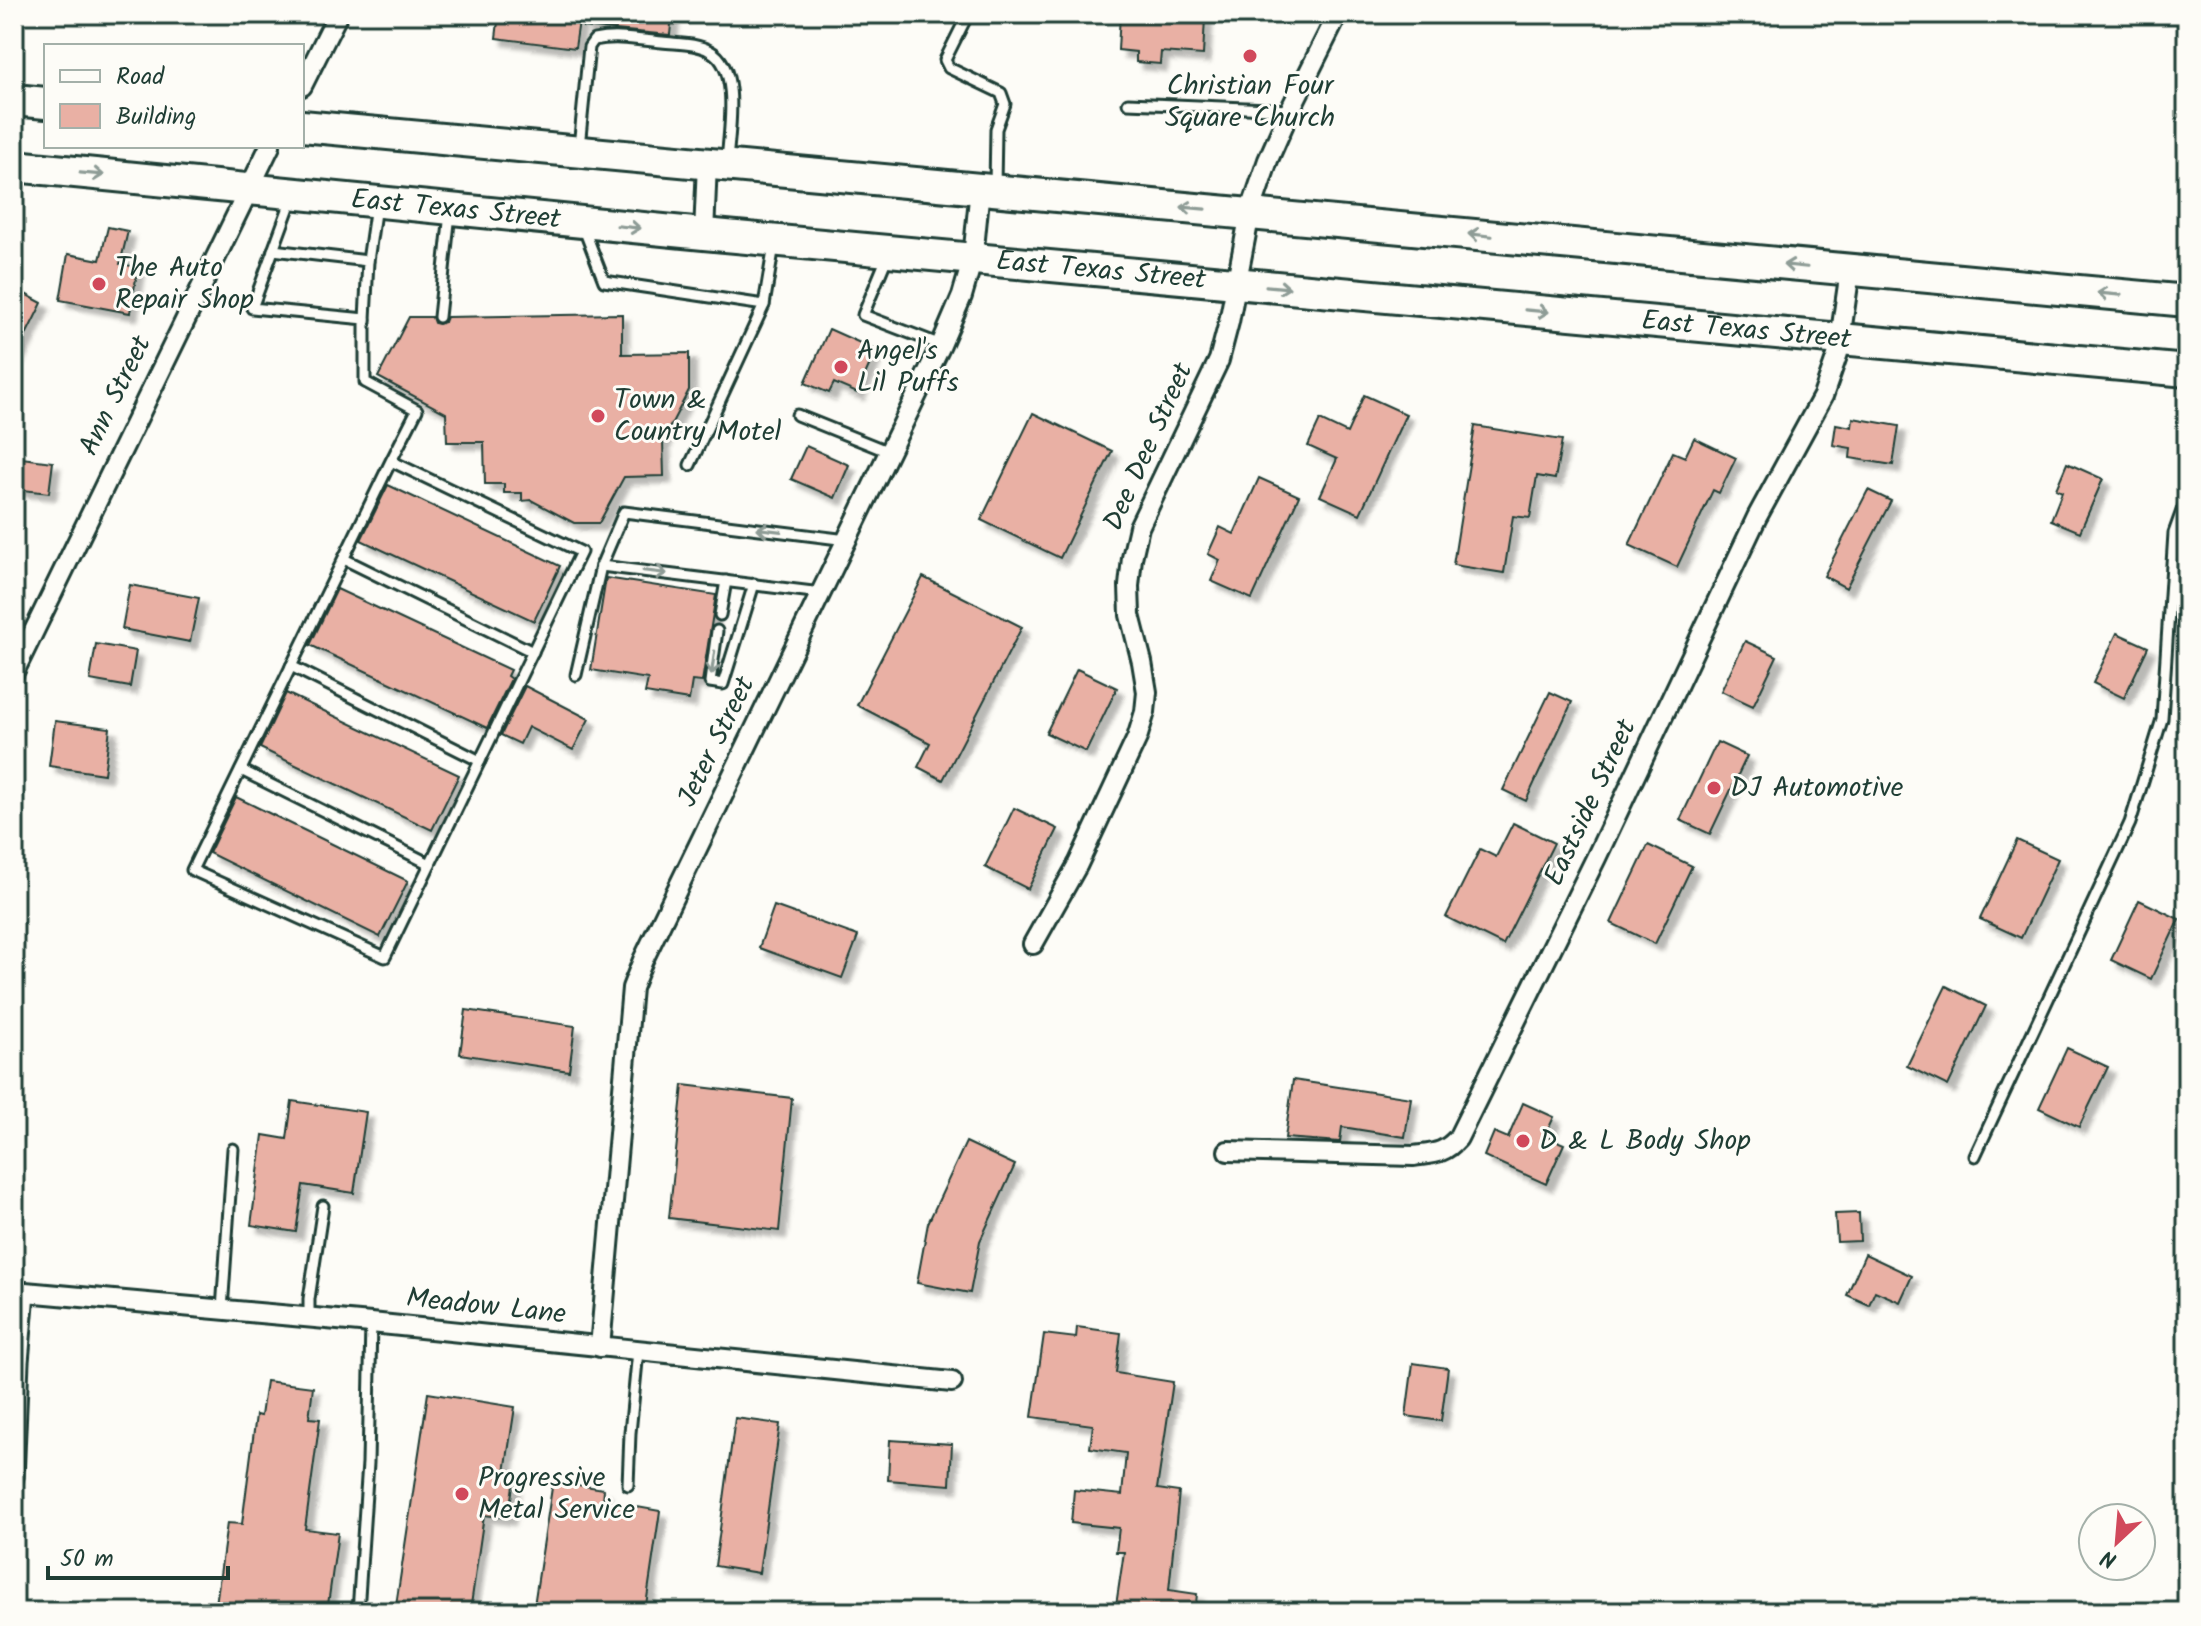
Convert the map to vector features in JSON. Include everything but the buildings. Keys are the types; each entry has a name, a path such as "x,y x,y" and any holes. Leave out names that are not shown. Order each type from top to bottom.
{"main road":[{"path":"14,100 44,103"},
{"path":"304,126 2187,301"},
{"name":"East Texas Street","path":"14,166 704,234 2187,371"}],"street":[{"path":"304,82 338,14"},
{"name":"Dee Dee Street","path":"1033,944 1078,864 1137,738 1147,692 1130,615 1129,586 1139,527 1219,360 1250,213 1268,160 1338,14"},
{"name":"Ann Street","path":"14,672 269,148"},
{"path":"704,234 717,164"},
{"name":"Jeter Street","path":"600,1347 632,988 941,345 962,296 987,189"},
{"name":"Eastside Street","path":"1228,1151 1414,1156 1438,1153 1449,1148 1458,1138 1596,858 1757,517 1823,396 1840,339 1850,271"},
{"name":"Meadow Lane","path":"21,1291 952,1382"}],"lane":[{"path":"968,14 945,60 949,68 1001,93 1005,104 996,129 987,189"},
{"path":"578,151 589,47 594,40 609,37 697,46 713,52 723,63 729,79 731,101 717,164"},
{"path":"1128,103 1290,110"},
{"path":"294,193 252,308 365,319"},
{"path":"376,201 368,261 365,382 417,410"},
{"path":"439,317 450,209"},
{"path":"581,222 604,281 764,305"},
{"path":"690,465 764,305 775,240"},
{"path":"273,250 368,261"},
{"path":"889,251 863,315 941,345"},
{"path":"391,461 581,552 385,957 192,870 391,461 423,401"},
{"path":"797,415 889,452"},
{"path":"1975,1156 2130,823 2162,719 2174,533 2187,497"},
{"path":"576,675 601,566 624,512 847,540"},
{"path":"344,559 533,652"},
{"path":"601,566 821,593"},
{"path":"720,615 726,581"},
{"path":"717,631 710,682 723,684 754,584"},
{"path":"291,666 480,761"},
{"path":"241,770 430,864"},
{"path":"222,1310 233,1149"},
{"path":"309,1317 323,1206"},
{"path":"14,1491 18,1477 23,1362 21,1291"},
{"path":"358,1612 368,1463 371,1323"},
{"path":"628,1485 638,1351"}],"place":[{"name":"Christian Four Square Church","path":"1250,56"},
{"name":"The Auto Repair Shop","path":"99,284"},
{"name":"Angel's Lil Puffs","path":"841,367"},
{"name":"Town & Country Motel","path":"598,416"},
{"name":"DJ Automotive","path":"1714,788"},
{"name":"D & L Body Shop","path":"1523,1141"},
{"name":"Progressive Metal Service","path":"462,1494"}]}
